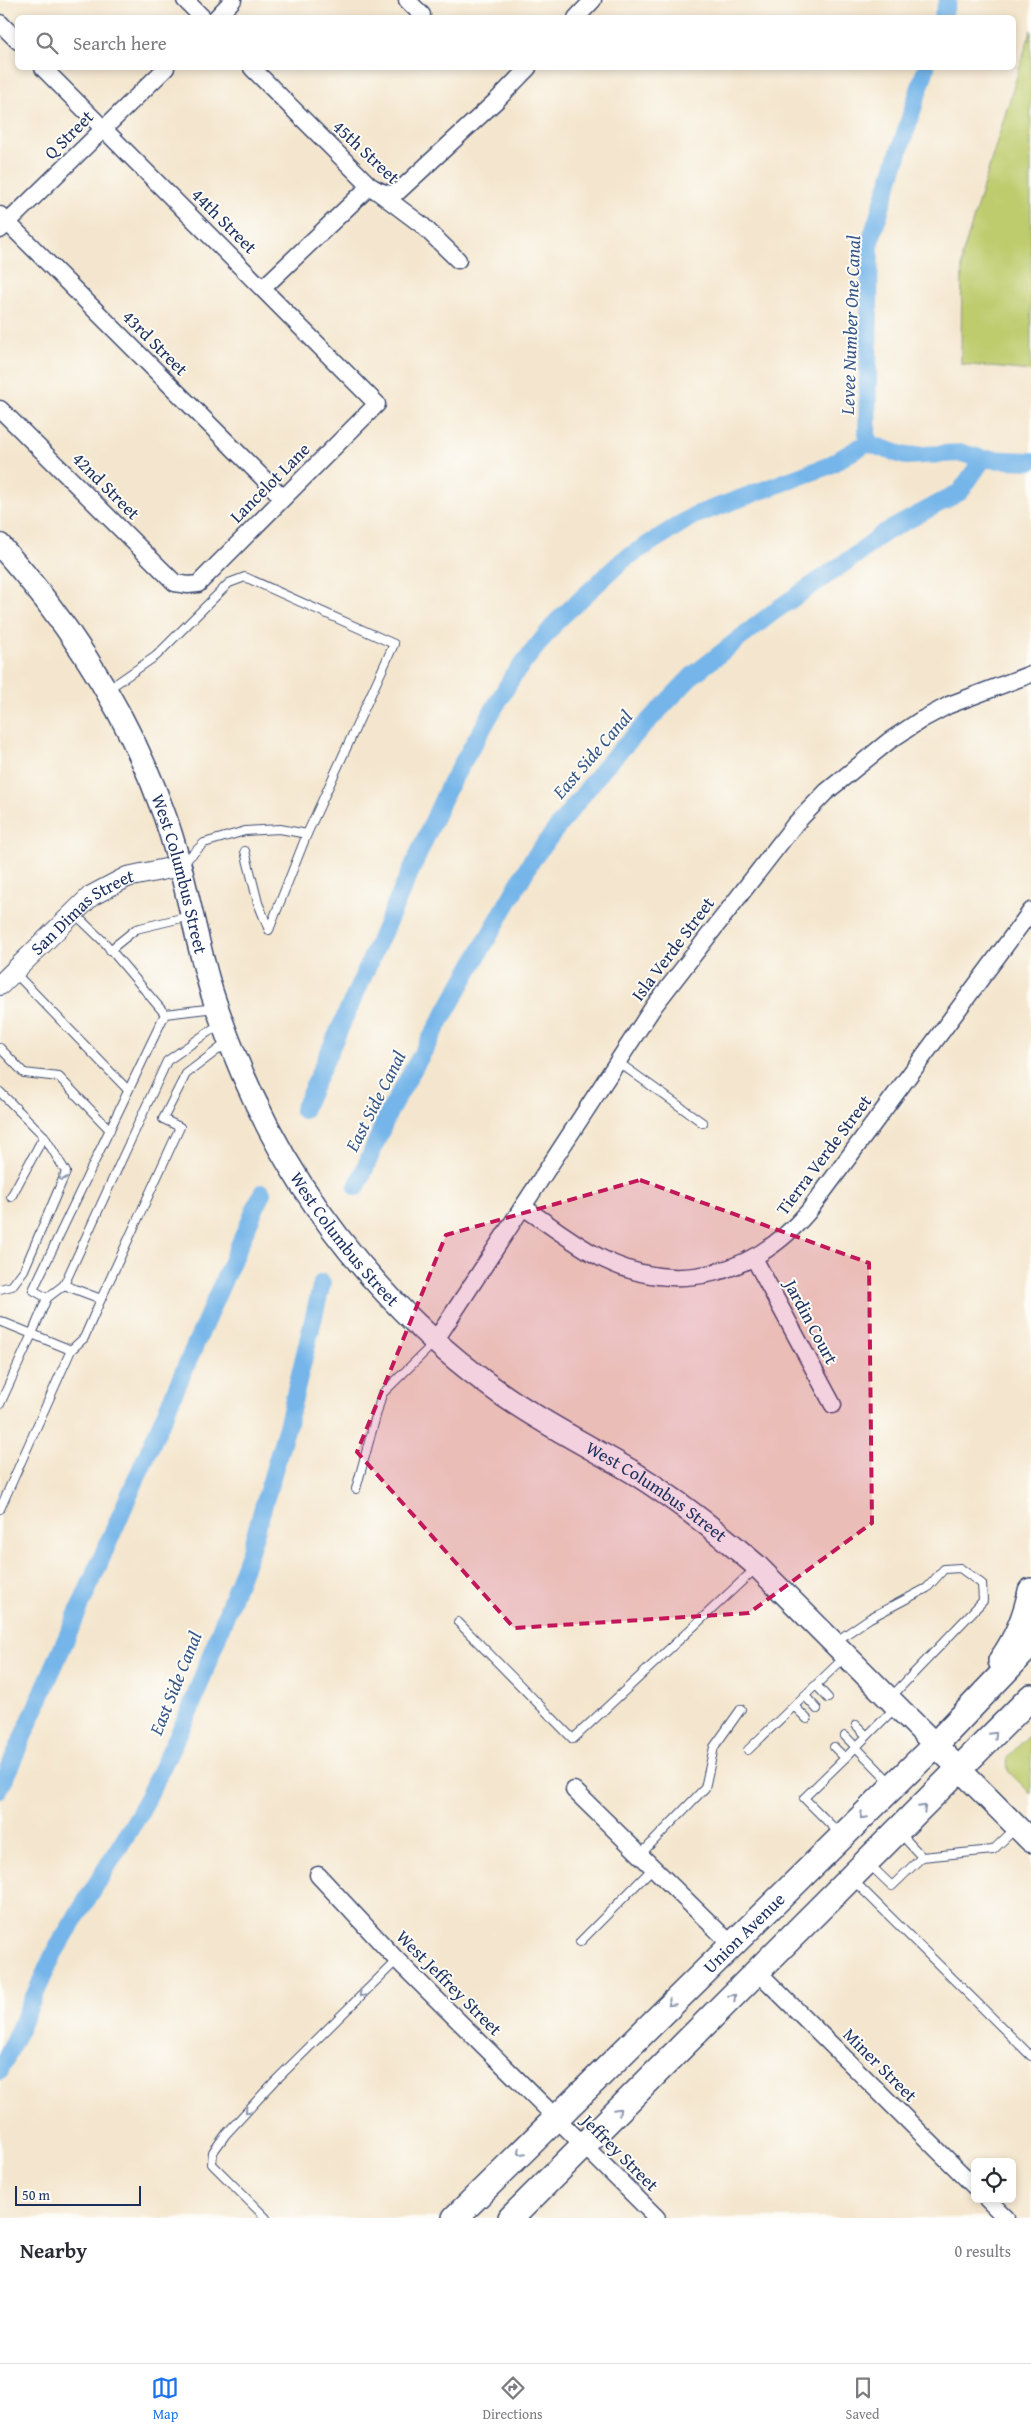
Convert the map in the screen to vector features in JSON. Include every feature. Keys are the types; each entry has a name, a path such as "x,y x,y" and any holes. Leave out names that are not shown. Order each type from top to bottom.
{"main road":[{"name":"West Columbus Street","path":"0,545 66,625 106,690 145,766 180,866 223,1024 254,1099 302,1185 363,1267 399,1307 435,1341 498,1392 543,1422 628,1470 674,1499 717,1531 757,1566 1024,1834"},
{"path":"960,1719 1012,1644 1028,1605 1031,1591"},
{"name":"Union Avenue","path":"455,2218 555,2117 935,1745 1031,1644"},
{"path":"511,2218 860,1871 1031,1697"}],"street":[{"path":"185,0 200,15"},
{"path":"219,15 233,0"},
{"path":"408,0 422,15"},
{"path":"579,15 593,0"},
{"path":"0,23 15,38"},
{"name":"44th Street","path":"45,70 377,404"},
{"name":"Q Street","path":"2,223 164,70"},
{"name":"45th Street","path":"254,70 370,186 422,225 458,260"},
{"path":"263,288 370,186 386,194 393,195 399,191 497,100 526,70"},
{"name":"43rd Street","path":"2,223 282,498"},
{"name":"Lancelot Lane","path":"188,585 198,584 377,404"},
{"name":"42nd Street","path":"0,409 175,583 188,585"},
{"name":"Isla Verde Street","path":"435,1341 675,978 795,824 826,792 889,741 921,720 950,705 1031,674"},
{"name":"San Dimas Street","path":"7,978 91,896 127,877 180,866"},
{"name":"Tierra Verde Street","path":"522,1207 602,1258 628,1269 652,1275 700,1276 725,1270 754,1258 776,1244 808,1212 1031,911"},
{"name":"Jardin Court","path":"754,1258 833,1405"},
{"path":"574,1790 731,1944"},
{"name":"West Jeffrey Street","path":"318,1875 397,1960 555,2117"},
{"name":"Miner Street","path":"758,1972 971,2183"},
{"name":"Jeffrey Street","path":"555,2117 657,2218"},
{"path":"991,2203 1006,2218"}],"lane":[{"path":"106,690 156,656 228,583 245,577 394,644 307,834 270,930 258,903 245,851"},
{"path":"180,866 204,843 244,831 280,829 307,834"},
{"path":"74,913 110,950 165,1014 223,1024"},
{"path":"110,950 136,929 192,915"},
{"path":"7,978 128,1090"},
{"path":"48,1298 33,1290 165,1014"},
{"path":"0,1404 48,1298 64,1285 167,1061 223,1024"},
{"path":"0,1509 71,1350 84,1338 180,1127 163,1119 186,1074 223,1024"},
{"path":"0,1048 24,1073 59,1077 110,1130"},
{"path":"618,1062 703,1123"},
{"path":"0,1092 44,1136 66,1172 24,1270 12,1286 0,1289"},
{"path":"11,1198 44,1136"},
{"path":"64,1285 101,1299"},
{"path":"0,1321 71,1350"},
{"path":"356,1489 382,1394 435,1341"},
{"path":"458,1622 574,1739 757,1566"},
{"path":"748,1750 806,1697 816,1686 840,1649 870,1618 927,1588 944,1569 960,1568 982,1584 984,1601 893,1702 867,1736 804,1798 842,1836"},
{"path":"816,1686 828,1698"},
{"path":"806,1697 817,1709"},
{"path":"795,1707 807,1719"},
{"path":"640,1855 705,1788 714,1747 741,1709"},
{"path":"856,1725 867,1736"},
{"path":"844,1736 893,1786"},
{"path":"834,1747 845,1758"},
{"path":"898,1832 922,1856"},
{"path":"860,1871 892,1886 922,1856 994,1850 1024,1834"},
{"path":"580,1942 653,1868"},
{"path":"860,1871 1031,2056"},
{"path":"266,2218 212,2164 213,2152 226,2134 275,2081 397,1960"}],"highlighted area":[{"path":"640,1180 869,1263 872,1523 749,1613 514,1628 357,1452 446,1235"}],"green space":[{"path":"1031,30 1031,371 961,364 962,256"},
{"path":"1031,1733 1031,1794 1008,1771 1007,1758"}],"waterway":[{"name":"Levee Number One Canal","path":"943,15 948,0"},
{"name":"Levee Number One Canal","path":"867,443 870,242 925,70"},
{"path":"867,443 905,456 962,453 983,459 1031,461"},
{"path":"303,1110 449,786 513,676 557,621 623,560 693,516 828,466 867,443"},
{"name":"East Side Canal","path":"357,1187 389,1112 532,860 606,765 693,675 776,610 859,553 882,534 960,492 983,459"},
{"path":"0,1789 262,1193"},
{"name":"East Side Canal","path":"0,2071 54,1953 140,1813 190,1710 251,1548 288,1423 322,1283"}]}
